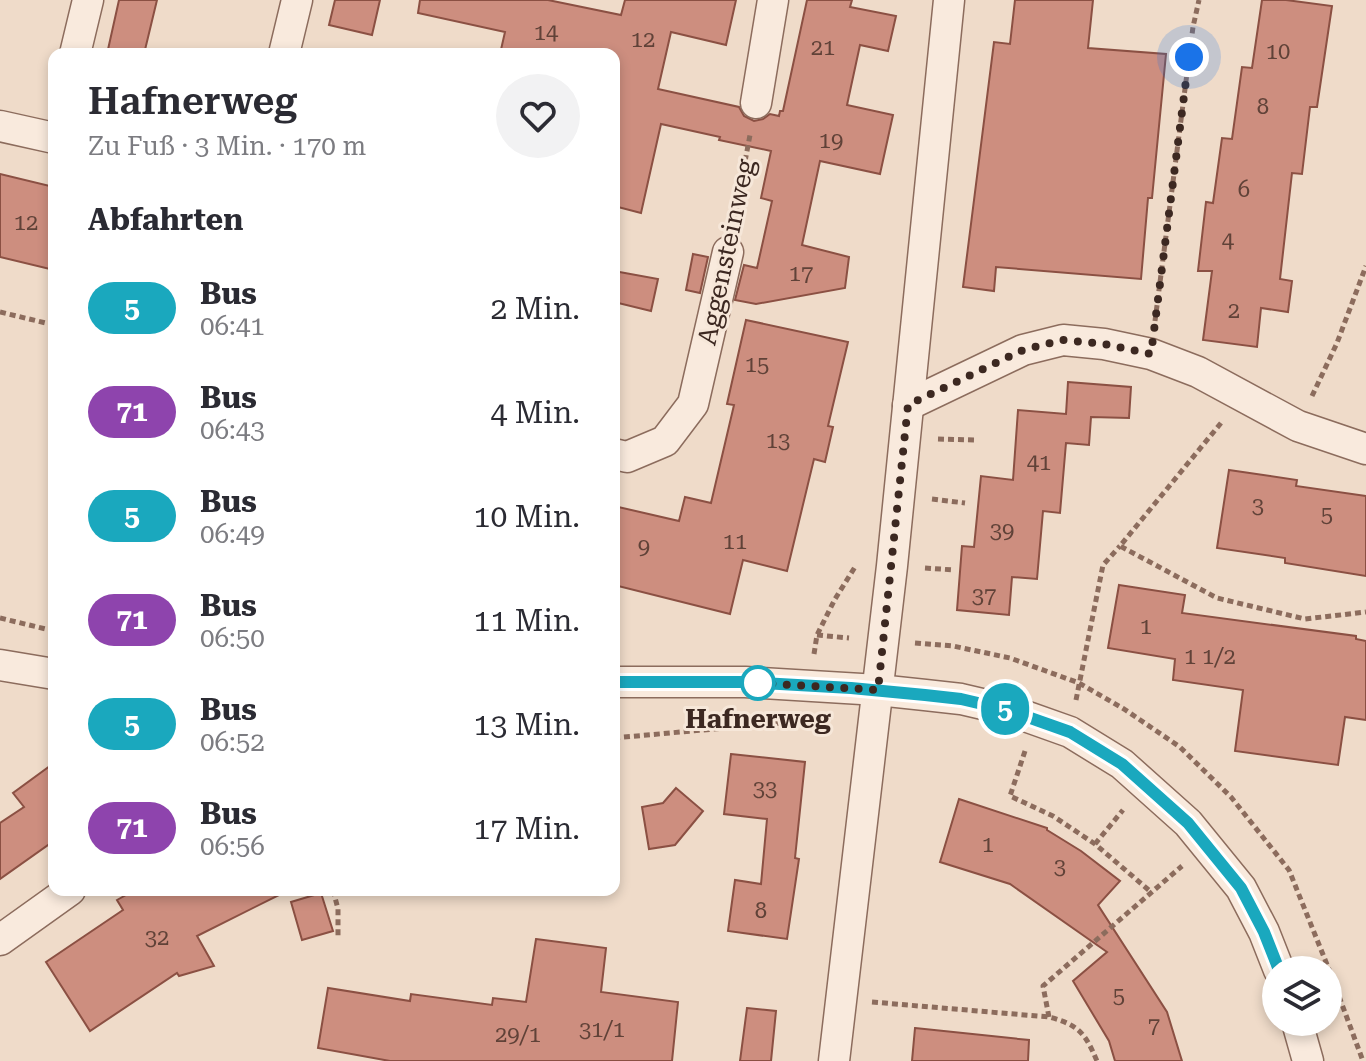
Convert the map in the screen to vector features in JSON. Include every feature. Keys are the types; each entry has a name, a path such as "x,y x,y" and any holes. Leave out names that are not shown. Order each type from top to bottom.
{"street":[{"path":"76,48 88,0"},
{"path":"285,48 297,0"},
{"path":"756,103 773,0"},
{"path":"834,1061 896,528 949,0"},
{"path":"0,126 48,137"},
{"name":"Aggensteinweg","path":"620,455 627,457 665,441 693,404 728,252"},
{"path":"908,405 1023,350 1063,340 1104,344 1151,354 1198,372 1298,426 1366,449"},
{"path":"0,665 48,673"},
{"path":"620,682 701,681 878,690 961,699 1008,710 1070,732 1122,764 1188,823 1241,888 1273,956"},
{"path":"0,940 62,896"},
{"path":"1301,1036 1308,1061"}],"path":[{"path":"1151,354 1199,0"},
{"name":"Aggensteinweg","path":"728,252 756,103"},
{"path":"1298,426 1337,343 1366,266"},
{"path":"0,312 48,324"},
{"path":"1070,732 1103,565 1242,397"},
{"path":"814,660 817,635 835,599 865,551 896,528"},
{"path":"1120,546 1217,598 1305,619 1366,612"},
{"path":"0,618 48,630"},
{"path":"1036,719 1010,796 1053,816 1095,844 1151,892"},
{"path":"620,737 797,721"},
{"path":"1095,844 1145,783"},
{"path":"1049,1017 1043,986 1207,844"},
{"path":"335,896 338,939"},
{"path":"843,1000 1067,1021 1080,1030 1097,1061"}],"building":[{"path":"119,0 157,0 145,48 108,48"},
{"path":"335,0 380,0 372,35 329,25"},
{"path":"420,0 548,0 621,15 625,0 736,0 726,45 671,32 658,89 739,107 744,116 754,121 770,114 779,116 783,111 807,0 852,0 850,7 896,16 888,51 860,45 847,105 893,115 880,174 820,161 802,245 849,257 845,288 756,304 735,300 744,265 757,268 772,201 761,198 771,151 661,124 641,213 620,208 620,48 501,48 505,32 418,13"},
{"path":"1015,0 1093,0 1088,48 1166,54 1141,279 996,267 994,291 963,287 994,42 1010,44"},
{"path":"1262,0 1332,6 1317,107 1310,107 1302,174 1292,173 1280,279 1292,281 1288,312 1261,308 1257,347 1203,340 1212,271 1198,271 1206,202 1213,203 1222,138 1232,139 1242,67 1252,68"},
{"path":"0,174 48,186 48,269 0,257"},
{"path":"693,254 708,257 700,293 686,290"},
{"path":"620,272 658,279 651,311 620,303"},
{"path":"746,320 848,342 828,426 833,427 825,462 814,459 787,571 743,560 730,614 620,586 620,507 679,521 685,497 711,503 734,405 727,404"},
{"path":"1068,382 1131,387 1129,418 1091,417 1089,445 1066,443 1060,513 1043,511 1037,579 1012,577 1009,615 957,610 962,546 974,547 981,476 1013,480 1018,410 1066,414"},
{"path":"1229,470 1297,480 1296,486 1366,496 1366,576 1285,563 1285,558 1217,548"},
{"path":"1119,585 1185,595 1182,613 1356,636 1356,639 1366,641 1366,720 1345,717 1338,765 1235,751 1243,690 1173,680 1175,659 1108,648"},
{"path":"731,754 805,762 795,858 799,859 787,939 728,931 735,880 761,884 767,819 724,814"},
{"path":"48,767 48,845 0,879 0,823 24,807 13,793"},
{"path":"676,788 703,811 675,845 649,849 642,807 663,803"},
{"path":"959,799 1047,828 1120,881 1098,905 1167,1012 1182,1061 1115,1061 1109,1041 1073,981 1107,952 1010,884 940,862"},
{"path":"124,896 277,896 197,936 214,966 179,976 177,973 90,1031 46,962 123,910 117,900"},
{"path":"322,896 333,931 302,940 291,902"},
{"path":"536,939 606,948 601,992 678,1002 672,1061 390,1061 318,1048 328,988 410,1001 411,994 492,1005 493,998 526,1002"},
{"path":"747,1008 776,1011 771,1061 740,1061"},
{"path":"915,1028 1029,1040 1028,1061 912,1061"}],"bus line":[{"name":"5","path":"620,681 745,682 925,695 961,699 1051,724 1122,764 1188,823 1241,888 1273,956"}],"place":[{"name":"Hafnerweg","path":"758,683"}],"route":[{"path":"758,683 878,690 908,405 1023,350 1063,340 1104,344 1151,354 1189,57"}]}
